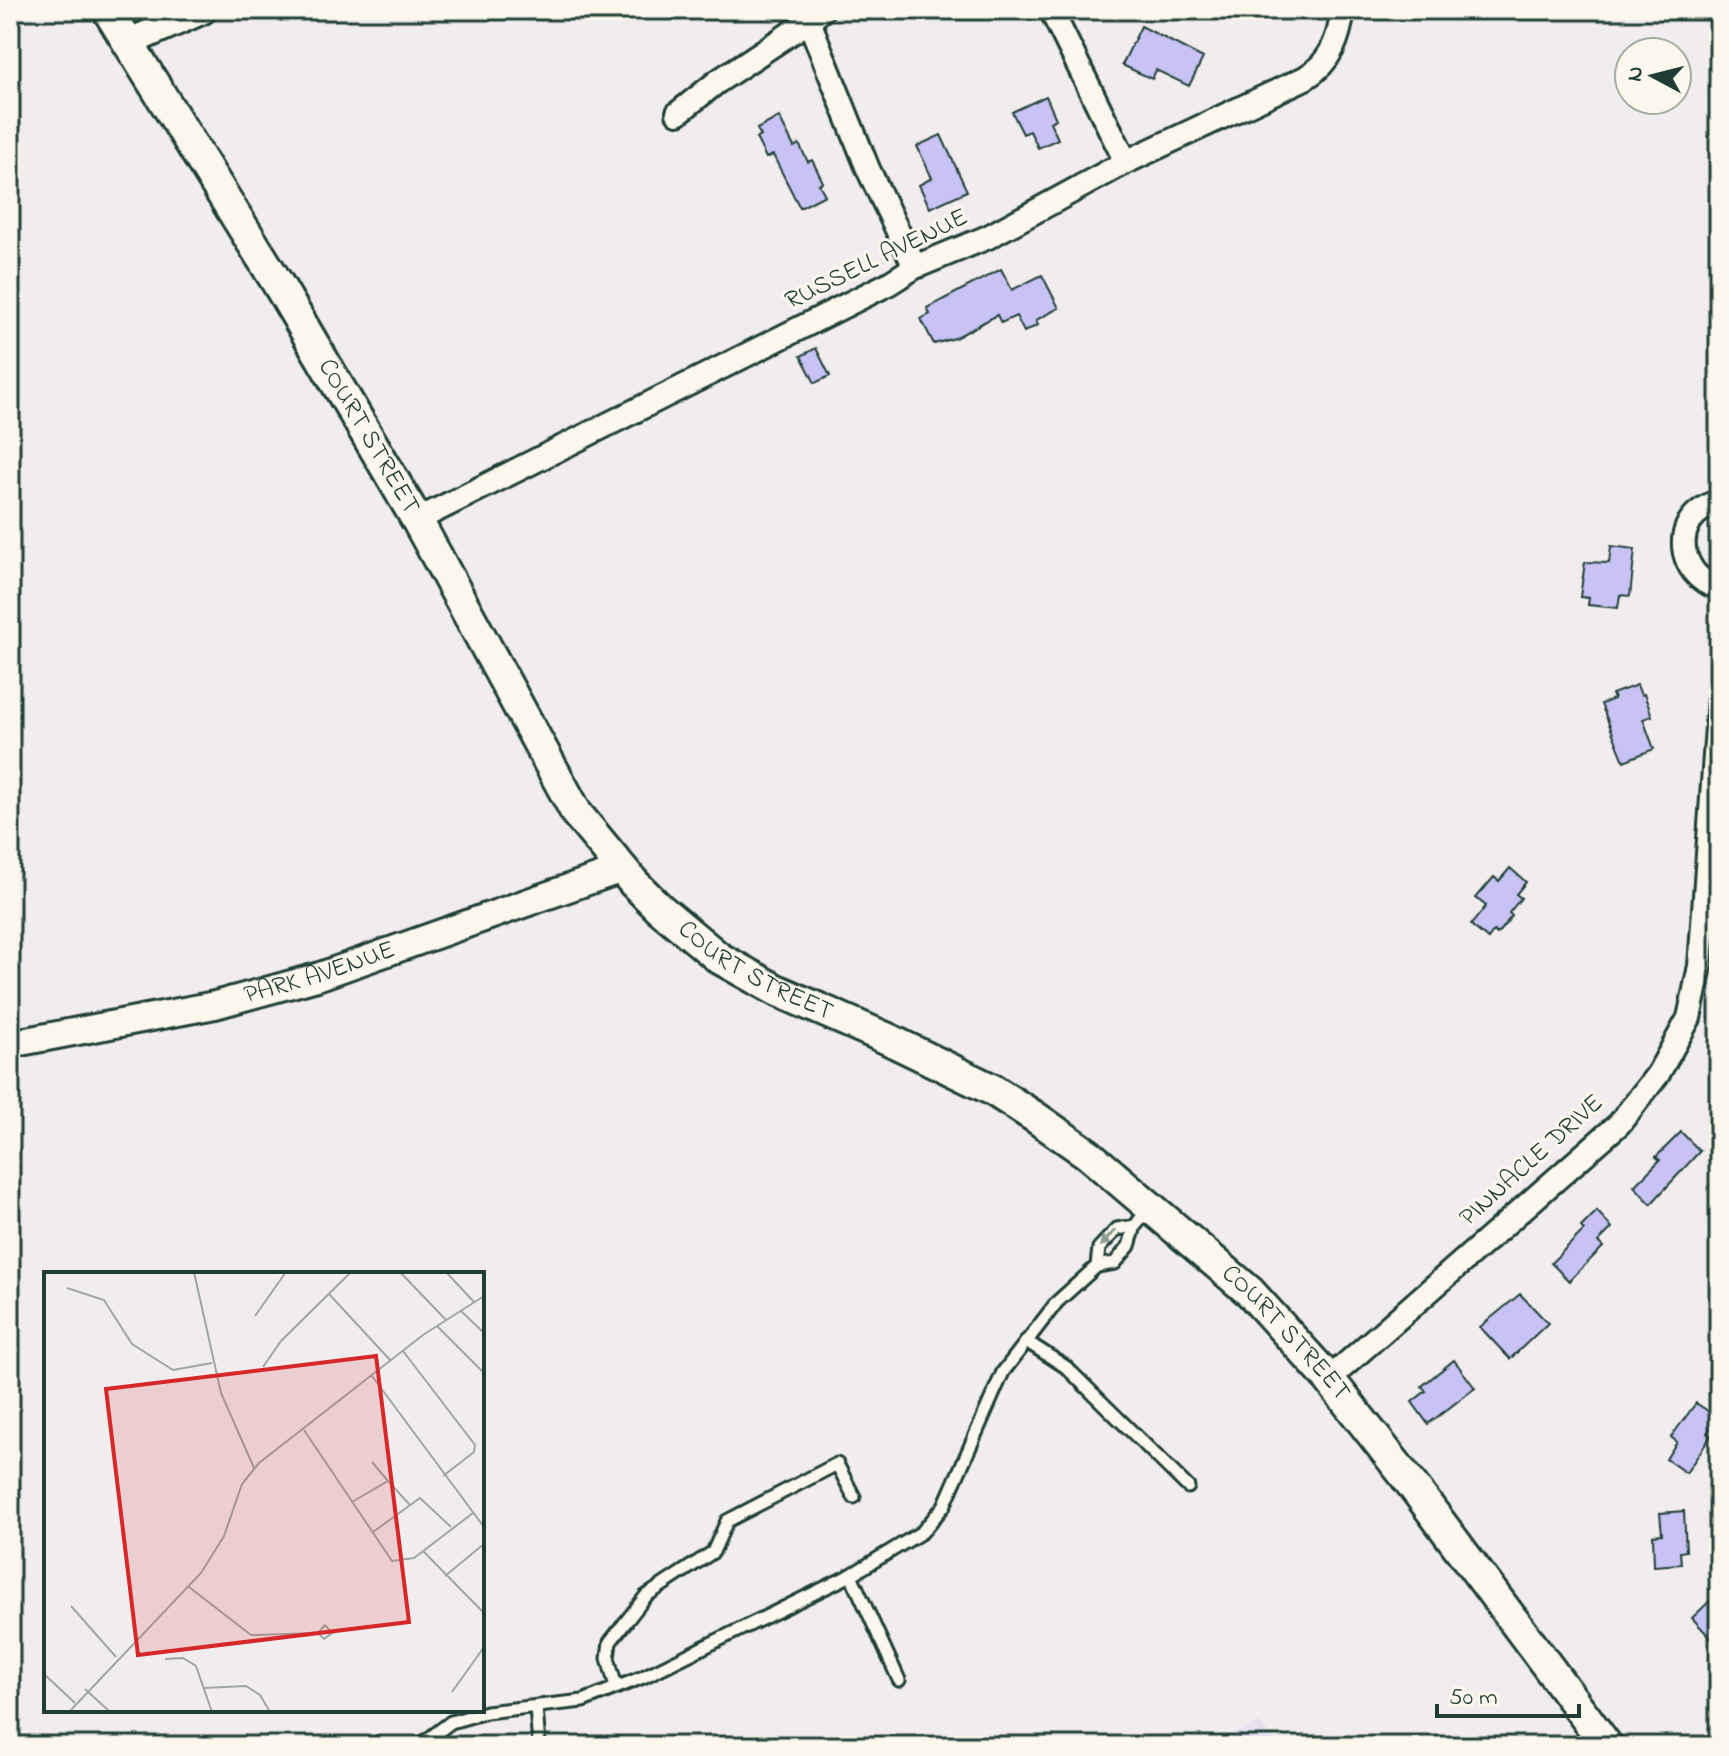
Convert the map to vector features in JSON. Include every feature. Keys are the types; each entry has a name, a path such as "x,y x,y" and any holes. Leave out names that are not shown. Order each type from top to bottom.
{"main road":[{"name":"COURT STREET","path":"108,10 278,284 417,520 577,814 622,869 659,908 719,958 776,990 993,1090 1088,1154 1143,1216 1250,1292 1329,1379 1607,1746"}],"street":[{"path":"130,42 203,10"},
{"path":"1051,10 1126,162"},
{"path":"678,113 717,82 816,16 868,169 915,267"},
{"name":"RUSSELL AVENUE","path":"417,520 888,284 915,267 988,237 1126,162 1317,71 1334,45 1341,19"},
{"path":"1719,501 1701,509 1689,523 1684,541 1686,560 1696,575 1711,586 1719,587"},
{"name":"PINNACLE DRIVE","path":"1329,1379 1619,1124 1658,1074 1689,1018 1700,966 1719,699"},
{"name":"PARK AVENUE","path":"10,1044 215,1005 317,977 622,869"}],"lane":[{"path":"1097,1266 1099,1248 1117,1229 1143,1216"},
{"path":"419,1746 451,1722 486,1712 583,1701 643,1677 851,1575 922,1532 944,1506 1003,1372 1057,1302 1097,1266 1115,1263 1129,1246 1143,1216"},
{"path":"1026,1341 1066,1367 1188,1487"},
{"path":"616,1687 608,1658 610,1642 646,1596 713,1552 727,1521 837,1464 854,1497"},
{"path":"851,1575 899,1680"},
{"path":"536,1707 539,1746"}],"shaded area":[{"path":"1260,1723 1277,1746 1205,1746"}],"building":[{"path":"1141,26 1203,58 1189,86 1156,70 1152,79 1122,65"},
{"path":"1046,96 1056,119 1050,122 1058,139 1038,148 1030,131 1023,134 1012,112"},
{"path":"779,117 794,147 799,144 808,162 812,160 823,182 819,184 825,195 800,208 773,155 766,158 756,138 761,136 757,129"},
{"path":"941,135 967,191 930,208 919,185 932,178 917,146"},
{"path":"1001,269 1012,290 1042,275 1059,308 1036,320 1038,325 1024,332 1016,316 1001,323 997,315 955,338 934,344 921,319 930,314 927,308"},
{"path":"816,348 830,376 815,383 801,356"},
{"path":"1611,546 1635,549 1630,596 1620,595 1618,608 1588,605 1589,598 1580,597 1585,562 1609,563"},
{"path":"1637,685 1652,716 1643,719 1654,749 1624,761 1601,704 1614,699 1612,694"},
{"path":"1510,868 1526,882 1516,894 1521,898 1509,913 1512,916 1497,934 1494,931 1488,939 1471,925 1486,906 1476,898 1494,877 1499,881"},
{"path":"1681,1132 1700,1151 1651,1204 1634,1186 1660,1160 1656,1157"},
{"path":"1597,1211 1612,1228 1598,1242 1603,1247 1569,1281 1551,1263 1584,1230 1581,1227"},
{"path":"1520,1294 1548,1323 1510,1359 1480,1327"},
{"path":"1454,1360 1475,1388 1428,1424 1412,1402 1426,1391 1422,1386"},
{"path":"1696,1403 1718,1418 1707,1433 1711,1436 1686,1473 1666,1459 1677,1442 1671,1437"},
{"path":"1684,1511 1686,1551 1680,1552 1681,1564 1654,1566 1653,1535 1662,1534 1660,1513"},
{"path":"1719,1592 1719,1647 1692,1618"}]}
